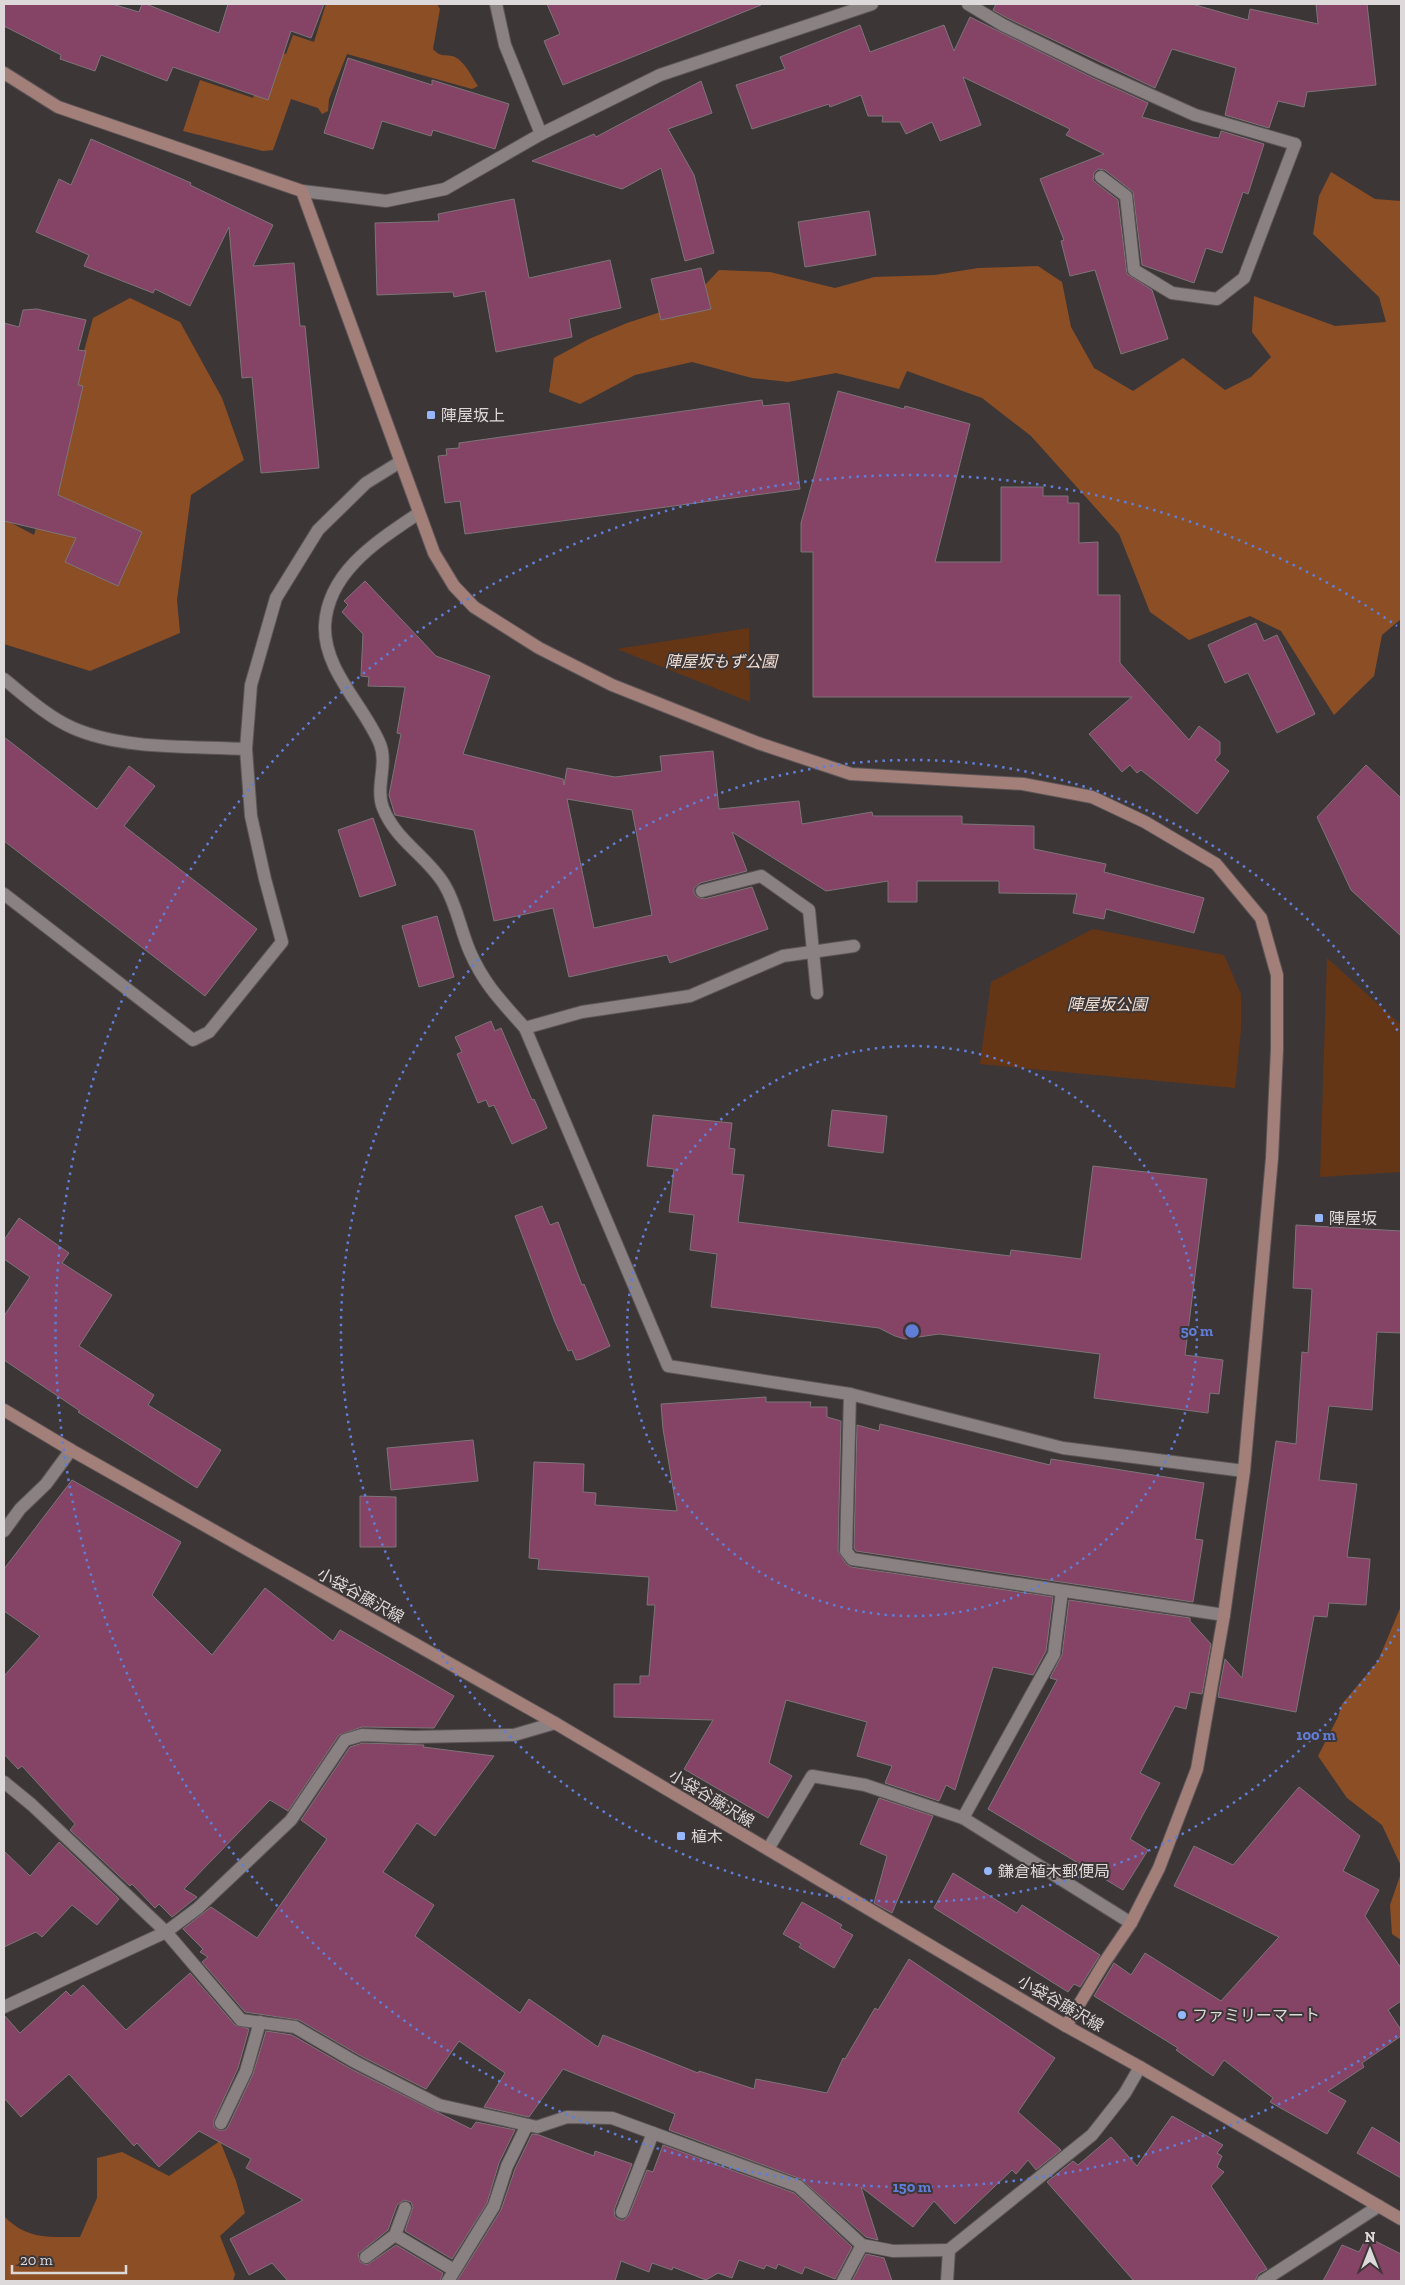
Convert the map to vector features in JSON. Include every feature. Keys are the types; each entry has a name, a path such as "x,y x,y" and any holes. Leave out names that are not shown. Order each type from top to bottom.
{"street":[{"path":"496,4 505,46 541,134"},
{"path":"4,73 58,107 302,190 386,201 445,189 541,134 660,75 872,4"},
{"path":"968,4 1003,25 1097,71 1195,115 1295,144 1244,278 1218,300 1172,292 1134,270 1126,196 1101,177"},
{"path":"302,190 434,554 454,586 474,607 539,648 612,684 758,743 851,774 1023,784 1092,797 1145,822 1216,864 1261,918 1277,975 1277,1049 1272,1158 1244,1470 1224,1615 1197,1770 1159,1868 1131,1923 1066,2026"},
{"path":"4,894 193,1040 209,1032 282,942 251,816 246,748 251,685 276,598 318,530 366,482 400,462"},
{"path":"419,513 357,558 342,578 329,605 325,625 326,643 335,669 381,747 382,806 391,824 408,846 443,883 453,900 469,950 485,984 525,1028 668,1366 850,1394 1063,1448 1244,1470"},
{"path":"4,680 36,705 72,728 115,742 246,748"},
{"path":"702,891 761,876 809,910 817,993"},
{"path":"525,1028 582,1012 690,996 783,956 854,946"},
{"path":"850,1394 846,1551 852,1559 1224,1615"},
{"name":"小袋谷藤沢線","path":"4,1410 71,1450 555,1723 1066,2026 1140,2066 1401,2219"},
{"path":"4,1531 20,1509 46,1484 71,1450"},
{"path":"963,1818 1054,1654 1062,1591"},
{"path":"4,2007 166,1932 198,1908 291,1820 345,1740 362,1735 514,1735 555,1723"},
{"path":"768,1849 812,1776 865,1785 963,1818 1131,1923"},
{"path":"4,1782 32,1805 166,1932 241,2020 295,2027 354,2062 439,2104 537,2127 567,2117 612,2118 798,2186 862,2245 893,2251 949,2250 1092,2135 1125,2093 1140,2066"},
{"path":"221,2123 246,2071 260,2022"},
{"path":"394,2235 451,2276 494,2206 507,2166 527,2125"},
{"path":"622,2212 653,2133"},
{"path":"1263,2281 1379,2206"},
{"path":"366,2256 394,2235 405,2208"},
{"path":"843,2281 862,2245"},
{"path":"946,2281 949,2250"}],"green space":[{"name":"陣屋坂もず公園","path":"749,628 750,702 617,649"},
{"name":"陣屋坂公園","path":"1093,929 1224,955 1241,994 1241,1030 1235,1088 980,1064 991,982"},
{"path":"1327,958 1401,1025 1401,1172 1320,1177"}],"shaded area":[{"path":"326,4 437,4 440,9 433,49 439,54 459,59 478,86 472,89 347,54 329,99 328,111 322,114 318,108 291,99 273,150 263,151 183,131 200,80 253,98 270,50 286,54 293,35 314,42"},
{"path":"1331,172 1375,199 1401,201 1401,619 1382,635 1374,676 1334,715 1281,631 1250,616 1189,640 1150,612 1119,534 1031,436 982,398 907,371 899,389 836,373 788,382 752,378 692,362 635,375 580,404 549,392 554,358 589,339 627,323 688,303 719,270 770,272 835,288 874,277 935,275 978,268 1038,266 1062,282 1071,327 1094,368 1133,391 1183,358 1225,390 1251,377 1271,357 1252,332 1254,296 1335,326 1386,322 1379,297 1313,234 1319,196"},
{"path":"130,298 180,322 222,398 244,460 191,495 177,600 180,633 90,671 4,644 4,519 34,535 93,318"},
{"path":"1401,1606 1401,1866 1382,1825 1347,1798 1318,1756 1338,1717 1342,1704 1378,1661"},
{"path":"1401,1873 1401,1940 1392,1934 1390,1905"},
{"path":"220,2141 236,2181 245,2213 220,2236 235,2274 233,2281 4,2281 4,2216 21,2229 39,2236 80,2237 97,2198 97,2158 122,2152 169,2176"}],"building":[{"path":"4,4 112,4 139,12 142,4 146,4 219,33 228,4 324,4 311,38 291,31 268,100 173,67 167,81 101,55 95,71 60,59 61,55 4,26"},
{"path":"547,4 761,5 563,85 544,41 560,34"},
{"path":"996,4 1192,4 1248,20 1250,9 1318,24 1316,4 1367,4 1376,85 1307,92 1304,107 1278,101 1269,128 1225,115 1236,68 1172,49 1155,88 1007,18 993,10"},
{"path":"970,17 1148,103 1142,117 1212,137 1219,138 1221,131 1264,144 1248,194 1243,192 1222,253 1206,248 1194,283 1142,265 1133,192 1105,170 1098,169 1094,173 1093,180 1118,200 1127,274 1152,290 1168,339 1121,354 1095,270 1070,276 1061,241 1064,240 1040,179 1104,154 1066,135 1070,129 963,77 981,125 940,141 932,122 906,134 900,122 882,122 883,116 868,116 861,95 830,107 829,104 752,129 736,85 785,69 780,57 860,25 870,52 944,25 954,51"},
{"path":"348,58 432,85 432,80 509,104 495,149 433,130 431,136 382,121 373,149 324,133"},
{"path":"701,81 712,113 668,129 694,175 714,253 685,261 661,168 622,189 532,161 594,134 596,137"},
{"path":"91,139 191,183 190,185 273,225 253,266 294,263 300,326 305,326 319,468 261,473 252,377 242,378 229,227 190,306 155,289 153,293 84,266 89,255 36,232 59,179 71,185"},
{"path":"514,199 529,278 610,260 621,308 569,319 572,337 496,352 485,291 454,297 453,292 377,295 375,223 439,221 438,214"},
{"path":"869,211 876,255 805,267 798,222"},
{"path":"701,268 711,309 661,320 651,279"},
{"path":"37,309 86,320 78,350 86,351 78,385 83,386 58,495 142,532 118,586 65,562 76,538 4,521 4,323 19,327 23,310"},
{"path":"838,391 904,409 905,406 970,424 935,562 1001,562 1001,487 1043,487 1043,496 1068,496 1068,503 1079,503 1079,543 1098,542 1098,595 1120,595 1120,663 1189,740 1199,726 1220,742 1220,754 1215,760 1229,771 1197,814 1141,770 1137,773 1130,765 1122,772 1089,734 1132,697 813,697 813,552 801,552 801,523"},
{"path":"762,400 763,406 789,403 800,489 465,534 460,501 445,503 438,456 447,455 446,449 459,448 459,443"},
{"path":"365,581 436,656 490,676 463,754 563,779 564,785 567,768 615,777 662,771 660,756 713,751 719,809 799,801 802,824 872,812 873,816 962,816 962,824 1034,826 1034,849 1106,864 1104,872 1204,898 1194,933 1106,909 1104,919 1073,913 1077,894 999,893 999,881 917,881 917,902 888,902 888,881 826,891 732,832 747,871 700,883 694,888 694,893 697,897 704,899 752,887 768,929 670,963 667,955 569,977 553,908 494,921 474,830 395,815 389,795 401,734 397,733 405,687 368,686 369,677 361,676 363,634 342,612 348,605 344,601","holes":["567,799 632,810 652,915 594,928"]},
{"path":"1256,623 1264,641 1277,635 1315,714 1277,733 1248,673 1225,683 1208,645"},
{"path":"4,737 97,809 129,766 155,786 124,826 257,929 205,996 4,841"},
{"path":"1366,765 1401,798 1401,936 1351,890 1317,817"},
{"path":"373,818 396,885 360,897 338,830"},
{"path":"437,916 454,977 419,987 402,926"},
{"path":"491,1021 495,1031 501,1028 532,1100 534,1099 547,1128 512,1144 494,1105 489,1107 486,1100 478,1103 457,1054 462,1052 455,1037"},
{"path":"832,1110 887,1116 883,1153 828,1146"},
{"path":"653,1115 732,1123 729,1148 735,1149 732,1174 744,1175 738,1222 1010,1256 1011,1250 1081,1259 1093,1166 1207,1179 1185,1355 1223,1360 1219,1394 1210,1393 1208,1413 1094,1398 1100,1354 939,1334 905,1339 879,1328 711,1307 717,1254 690,1250 694,1215 669,1212 674,1169 647,1166"},
{"path":"542,1206 550,1225 558,1222 582,1285 584,1284 610,1346 582,1359 576,1360 572,1350 568,1351 555,1322 515,1216"},
{"path":"19,1218 69,1253 62,1263 112,1295 79,1346 154,1395 148,1405 221,1450 197,1488 78,1412 80,1411 4,1360 4,1316 30,1277 4,1259 4,1240"},
{"path":"1296,1225 1401,1231 1401,1333 1377,1332 1372,1410 1329,1406 1319,1480 1357,1484 1347,1557 1370,1559 1366,1605 1329,1603 1327,1617 1314,1616 1296,1712 1218,1697 1225,1659 1242,1678 1276,1441 1296,1444 1302,1352 1308,1353 1312,1289 1293,1288"},
{"path":"766,1397 766,1402 811,1402 810,1407 827,1407 827,1417 841,1421 838,1551 846,1564 851,1567 1053,1597 1046,1651 1033,1675 993,1667 955,1790 946,1785 939,1801 885,1783 892,1766 857,1756 867,1722 786,1700 769,1763 792,1776 768,1818 684,1769 713,1720 614,1717 614,1684 640,1684 640,1676 649,1676 655,1605 647,1605 649,1577 538,1569 539,1559 529,1558 534,1462 584,1464 583,1492 596,1493 595,1505 677,1511 663,1429 661,1404"},
{"path":"880,1424 1050,1465 1051,1459 1204,1483 1195,1539 1203,1540 1193,1602 856,1551 854,1548 857,1425 879,1431"},
{"path":"473,1440 478,1481 391,1490 387,1448"},
{"path":"72,1480 181,1542 152,1595 212,1655 265,1588 333,1641 340,1630 454,1696 434,1728 362,1727 339,1735 288,1811 270,1800 184,1889 197,1897 172,1917 159,1904 155,1908 132,1884 130,1886 70,1830 75,1824 22,1766 18,1769 4,1754 4,1676 40,1636 4,1611 4,1569"},
{"path":"360,1496 396,1497 396,1547 360,1547"},
{"path":"1069,1600 1190,1618 1190,1621 1211,1644 1202,1694 1190,1692 1186,1709 1175,1706 1140,1773 1160,1783 1130,1839 1148,1850 1123,1890 988,1809 1057,1680 1050,1678 1062,1655"},
{"path":"363,1743 424,1745 423,1747 494,1756 435,1836 417,1823 383,1872 434,1905 415,1936 520,2013 529,1999 598,2047 603,2035 698,2073 699,2071 754,2089 756,2079 827,2093 843,2058 845,2059 875,2008 878,2010 909,1959 1055,2058 1018,2112 1061,2150 1036,2170 1028,2160 1016,2174 1012,2170 955,2224 934,2201 913,2227 861,2187 878,2240 866,2237 801,2179 669,2130 675,2114 563,2069 529,2117 484,2107 505,2073 459,2041 426,2089 359,2055 299,2020 245,2012 202,1962 208,1957 200,1952 203,1949 183,1929 211,1907 257,1938 327,1839 301,1820 350,1747"},
{"path":"1299,1787 1360,1836 1343,1871 1379,1890 1365,1916 1401,1968 1401,2001 1388,2010 1401,2030 1401,2036 1362,2063 1364,2067 1328,2091 1346,2101 1327,2134 1270,2102 1273,2098 1224,2060 1213,2076 1176,2050 1178,2048 1094,1996 1114,1963 1131,1975 1145,1953 1221,2001 1279,1937 1174,1886 1194,1846 1233,1865"},
{"path":"879,1798 933,1816 892,1913 874,1903 887,1856 860,1844"},
{"path":"59,1842 119,1899 97,1925 72,1905 42,1937 36,1932 4,1947 4,1851 30,1876"},
{"path":"953,1873 1017,1913 1022,1905 1100,1955 1080,1987 1074,1984 1068,1992 934,1908"},
{"path":"802,1902 842,1925 840,1928 853,1935 834,1968 799,1947 801,1944 783,1934"},
{"path":"190,1973 235,2025 249,2029 238,2068 214,2120 214,2127 218,2130 225,2130 228,2127 253,2074 266,2031 292,2035 351,2069 471,2129 476,2122 515,2130 499,2163 487,2203 452,2259 405,2231 413,2207 411,2202 404,2200 397,2205 388,2230 358,2254 360,2262 367,2265 396,2245 443,2273 440,2281 288,2281 272,2263 249,2275 230,2239 303,2200 246,2168 251,2159 199,2131 159,2167 137,2143 134,2146 69,2074 21,2117 4,2098 4,2015 20,2033 66,1991 71,1996 83,1985 126,2030"},
{"path":"1172,2116 1223,2145 1217,2153 1222,2156 1217,2167 1224,2172 1211,2186 1267,2269 1258,2274 1255,2281 1134,2281 1047,2182 1073,2161 1078,2165 1111,2137 1137,2166"},
{"path":"1372,2127 1401,2144 1401,2178 1357,2153"},
{"path":"532,2134 594,2156 595,2151 632,2164 614,2210 615,2217 620,2220 624,2220 629,2215 647,2170 653,2172 663,2145 794,2193 852,2247 835,2279 805,2267 802,2274 778,2264 776,2269 766,2265 764,2269 739,2260 732,2278 718,2273 706,2280 673,2267 672,2270 652,2263 649,2272 621,2261 615,2281 457,2281 501,2210 515,2169"},
{"path":"1367,2237 1401,2254 1401,2281 1323,2281 1342,2245 1359,2252"},
{"path":"866,2254 884,2258 892,2281 852,2281"}],"place":[{"name":"陣屋坂上","path":"431,415"},
{"name":"陣屋坂","path":"1319,1218"},
{"name":"植木","path":"681,1836"},
{"name":"鎌倉植木郵便局","path":"988,1871"},
{"name":"ファミリーマート","path":"1182,2015"}]}
